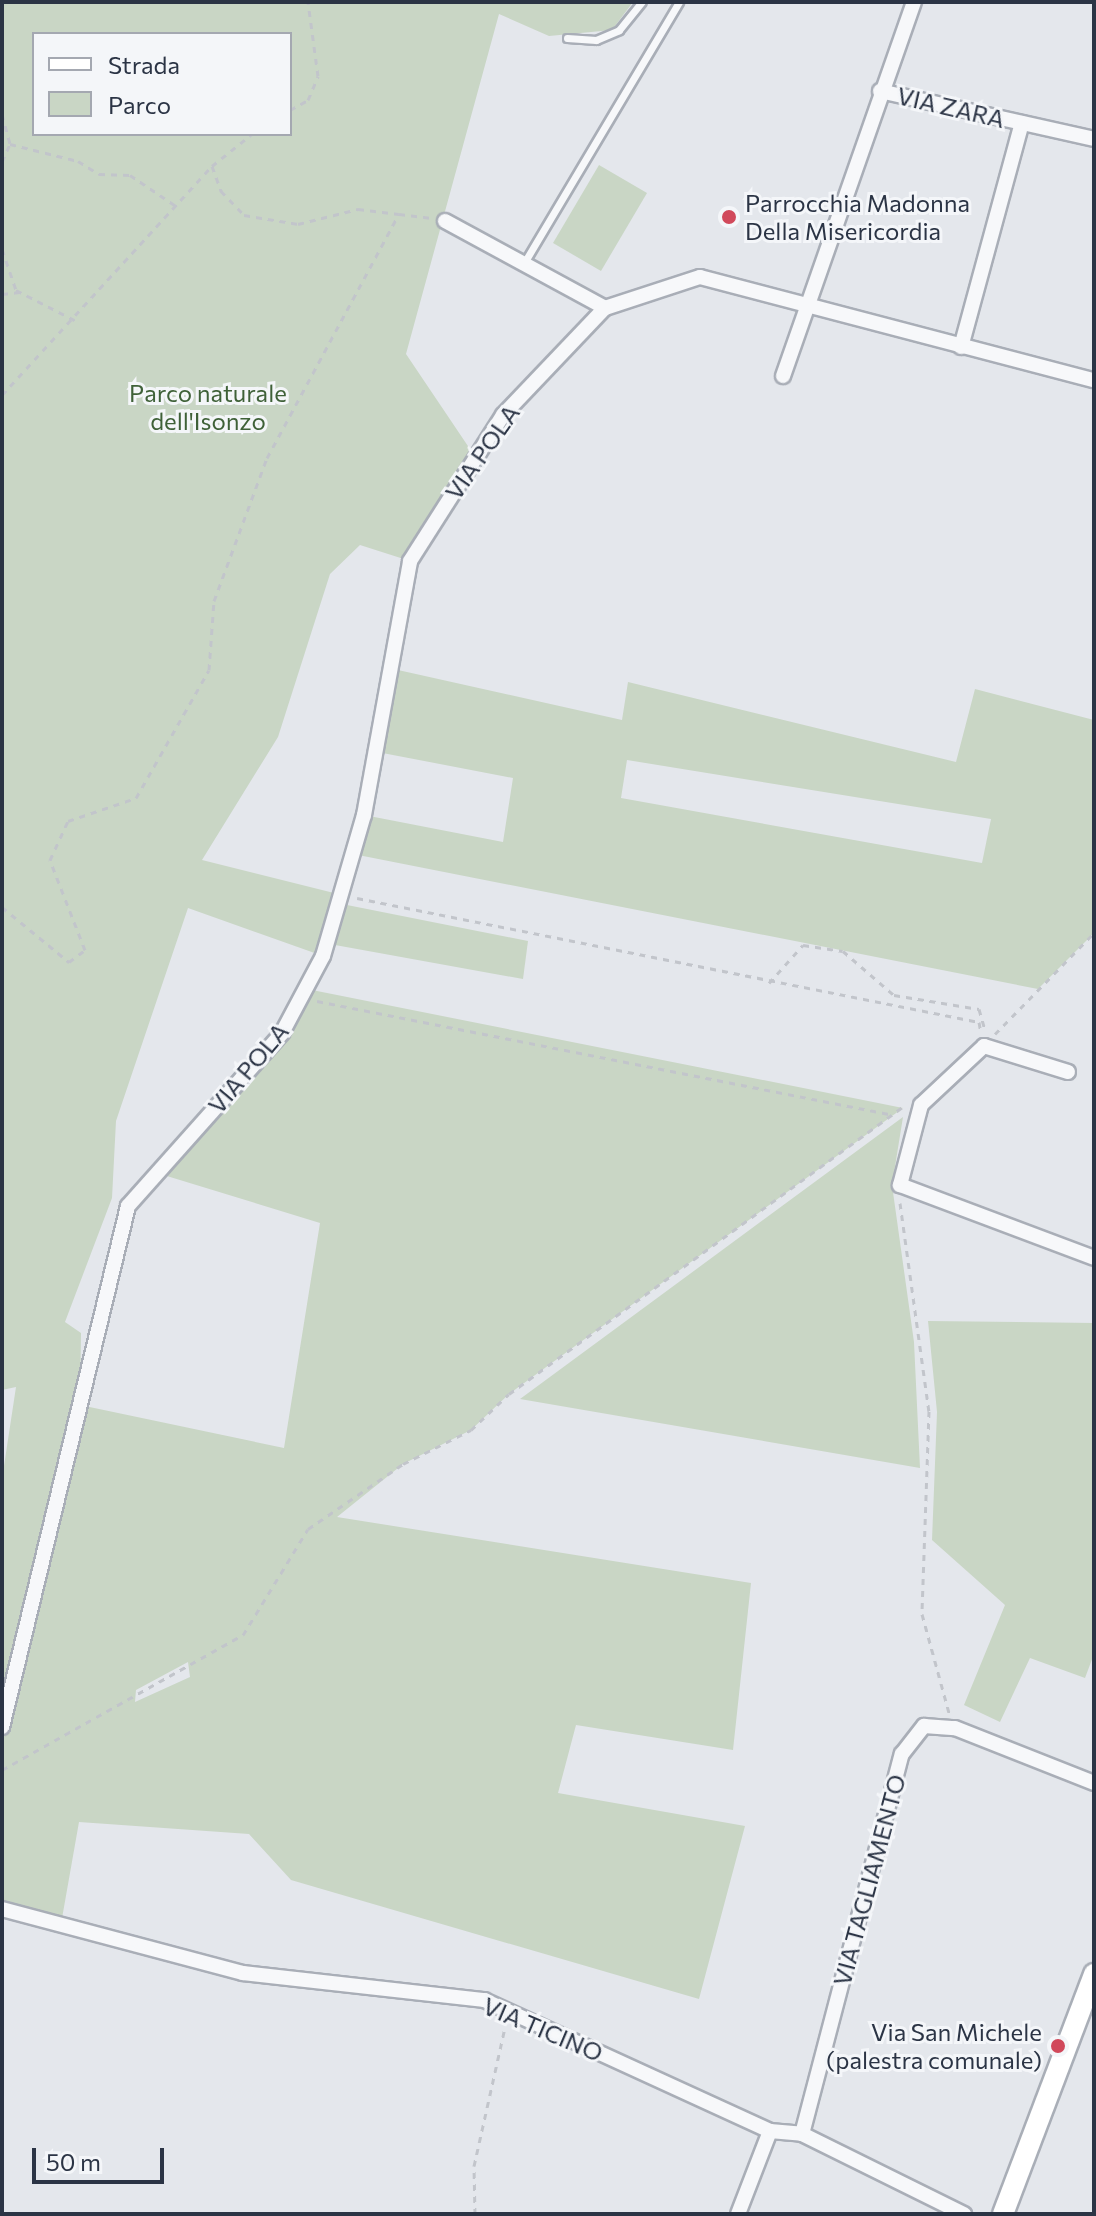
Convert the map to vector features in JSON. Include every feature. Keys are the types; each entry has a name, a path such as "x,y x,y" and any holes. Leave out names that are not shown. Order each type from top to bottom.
{"main road":[{"path":"1004,2214 1092,1985"}],"street":[{"path":"783,376 880,91 914,2"},
{"name":"VIA ZARA","path":"880,91 1094,139"},
{"name":"VIA ZARA","path":"961,347 1022,123"},
{"path":"445,221 605,308"},
{"name":"VIA POLA","path":"2,1727 128,1206 282,1033 302,998 342,895 410,561 503,415 605,308 700,277 805,309 1094,380"},
{"path":"1068,1072 984,1046 921,1105 900,1185 1094,1258"},
{"name":"VIA TAGLIAMENTO","path":"802,2134 902,1754 924,1726 955,1728"},
{"path":"955,1728 1094,1783"},
{"name":"VIA TICINO","path":"2,1909 243,1973 484,2000 770,2131 802,2134 964,2214"},
{"path":"738,2214 770,2131"}],"lane":[{"path":"567,38 596,40 619,30 642,2"},
{"path":"524,263 678,2"}],"path":[{"path":"292,109 308,100 318,76 308,2"},
{"path":"2,114 10,144 2,162"},
{"path":"2,395 76,321 212,166 250,136"},
{"path":"10,144 78,161 99,174 130,175 176,206"},
{"path":"212,166 221,191 244,215 298,224 358,209 445,221"},
{"path":"2,907 69,962 85,950 50,860 68,821 136,798 209,670 214,601 267,458 399,214"},
{"path":"2,249 20,292"},
{"path":"2,294 20,292 76,321"},
{"path":"342,895 769,983 979,1022 984,1046"},
{"path":"984,1046 1094,933"},
{"path":"769,983 803,945 843,951 894,995 979,1009 986,1016 984,1046"},
{"path":"302,998 894,1115"},
{"path":"2,1770 243,1635 308,1529 403,1464 471,1430 509,1394 915,1099"},
{"path":"900,1185 929,1411 922,1614 933,1676 955,1728"},
{"path":"475,2214 474,2166 509,2011"}],"green space":[{"name":"Parco naturale dell'Isonzo","path":"2,2 633,2 612,30 549,36 499,14 406,354 476,458 410,561 360,545 330,574 278,737 202,860 342,895 323,956 188,908 116,1121 112,1198 65,1322 81,1333 80,1405 284,1448 320,1223 157,1173 282,1033 307,989 903,1108 509,1394 471,1430 403,1464 337,1517 751,1583 733,1750 576,1725 558,1793 745,1826 699,1999 291,1880 249,1834 79,1822 61,1924 2,1909 2,1479 16,1387 2,1390","holes":["188,1662 190,1677 135,1702 136,1690"]},
{"path":"599,165 647,193 601,271 553,243"},
{"path":"389,668 622,720 628,682 956,762 975,689 1094,720 1094,933 1038,989 353,854 364,815 503,842 513,778 372,751","holes":["627,760 991,819 982,863 621,798"]},
{"path":"347,905 528,941 523,979 335,945"},
{"path":"903,1117 892,1185 914,1342 920,1468 520,1399"},
{"path":"928,1321 1094,1323 1094,1654 1085,1678 1030,1658 1000,1722 964,1705 1005,1605 932,1540 937,1412"}],"place":[{"name":"Parrocchia Madonna Della Misericordia","path":"729,217"},
{"name":"Via San Michele (palestra comunale)","path":"1058,2046"}]}
